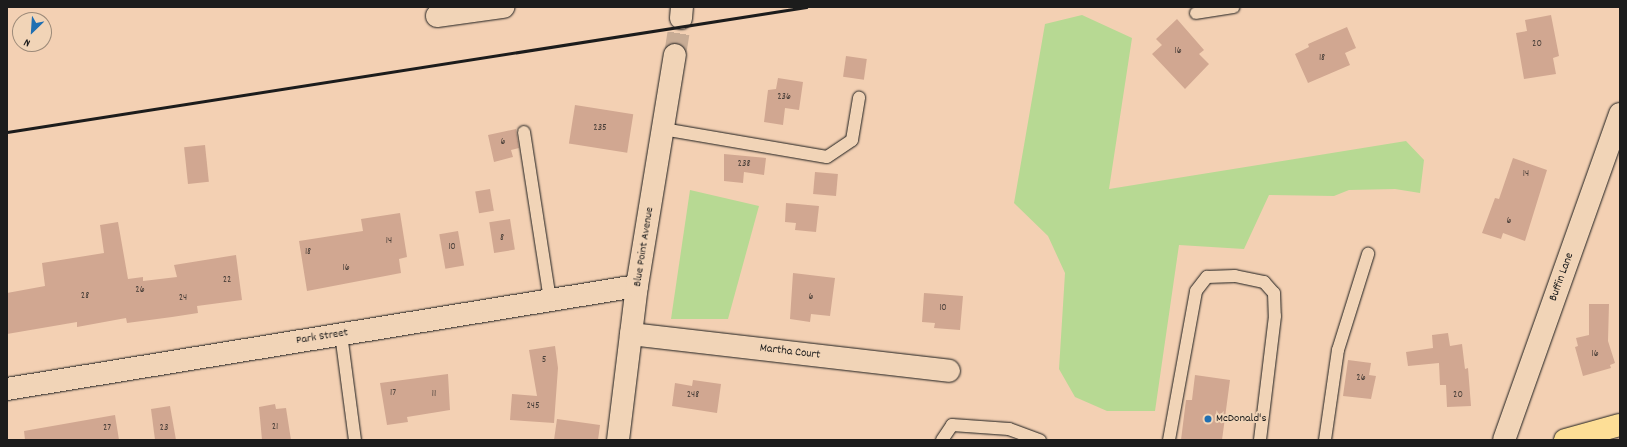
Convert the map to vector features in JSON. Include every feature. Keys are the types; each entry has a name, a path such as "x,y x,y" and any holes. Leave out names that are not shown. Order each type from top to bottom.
{"main road":[{"path":"1565,440 1615,431"}],"street":[{"path":"437,16 503,7"},
{"name":"Blue Point Avenue","path":"618,440 637,286 675,55"},
{"name":"Buffin Lane","path":"1504,440 1610,169 1620,114"},
{"name":"Park Street","path":"7,389 637,286"},
{"name":"Martha Court","path":"631,334 949,371"}],"lane":[{"path":"1196,13 1234,7"},
{"path":"663,129 827,157 852,140 859,98"},
{"path":"524,132 550,300"},
{"path":"1325,440 1338,350 1368,254"},
{"path":"1168,440 1196,291 1207,277 1236,276 1264,282 1274,293 1275,316 1260,440"},
{"path":"341,334 355,440"},
{"path":"942,440 952,425 1009,429 1040,440"}],"green space":[{"path":"1082,15 1132,38 1109,189 1406,141 1424,160 1420,193 1395,189 1349,190 1334,196 1269,195 1244,249 1179,245 1155,411 1107,411 1075,397 1059,369 1065,273 1048,236 1014,203 1045,24"},
{"path":"690,190 759,206 728,319 671,319"}],"building":[{"path":"1551,15 1559,56 1553,58 1556,74 1524,79 1516,33 1527,31 1525,20"},
{"path":"1177,19 1204,50 1199,54 1209,64 1185,89 1152,54 1162,45 1156,39"},
{"path":"1347,27 1356,48 1345,53 1350,65 1308,83 1295,54 1309,47 1308,44"},
{"path":"846,56 867,59 864,80 843,77"},
{"path":"778,78 803,82 799,110 785,108 783,125 764,122 768,90 776,89"},
{"path":"575,105 633,114 627,153 569,144"},
{"path":"516,129 519,148 511,150 513,157 494,162 488,135"},
{"path":"205,145 209,182 188,184 184,147"},
{"path":"724,154 766,158 764,175 744,172 743,183 724,181"},
{"path":"1513,158 1547,170 1525,241 1503,233 1501,239 1482,233 1495,198 1499,199"},
{"path":"815,172 838,174 836,196 813,194"},
{"path":"490,189 494,211 479,213 475,192"},
{"path":"786,203 819,206 816,232 795,230 796,223 785,222"},
{"path":"400,213 407,257 399,259 401,273 307,291 299,241 363,231 361,219"},
{"path":"510,219 515,250 494,253 489,222"},
{"path":"118,222 128,279 143,277 143,281 177,277 174,265 236,255 242,300 197,306 198,313 172,317 127,323 126,318 77,327 77,322 7,334 7,293 45,286 42,263 104,253 100,225"},
{"path":"458,231 464,265 445,269 439,234"},
{"path":"793,273 835,278 830,316 811,314 810,322 790,319"},
{"path":"924,293 963,296 960,330 934,328 935,323 922,322"},
{"path":"1589,304 1609,304 1608,341 1615,363 1610,365 1611,368 1583,376 1575,347 1578,346 1576,338 1589,335"},
{"path":"1448,333 1450,346 1462,344 1465,369 1468,368 1471,406 1447,407 1446,385 1440,385 1439,363 1408,366 1406,352 1433,348 1432,335"},
{"path":"555,346 558,368 554,423 510,420 512,394 537,396 529,350"},
{"path":"1348,360 1371,363 1369,375 1376,376 1371,399 1343,396"},
{"path":"448,374 450,410 407,417 408,422 387,425 380,383"},
{"path":"1195,375 1230,380 1222,440 1181,440 1186,400 1192,400"},
{"path":"693,380 721,384 717,413 672,406 675,383 692,386"},
{"path":"275,404 276,409 286,408 291,440 262,440 259,407"},
{"path":"170,406 176,440 155,440 151,409"},
{"path":"115,415 119,440 25,440 24,431"},
{"path":"557,419 600,425 598,440 554,440"}],"tunnel":[{"path":"675,55 681,18"}],"railway":[{"path":"7,132 806,7"}],"place":[{"name":"McDonald's","path":"1208,419"}]}
